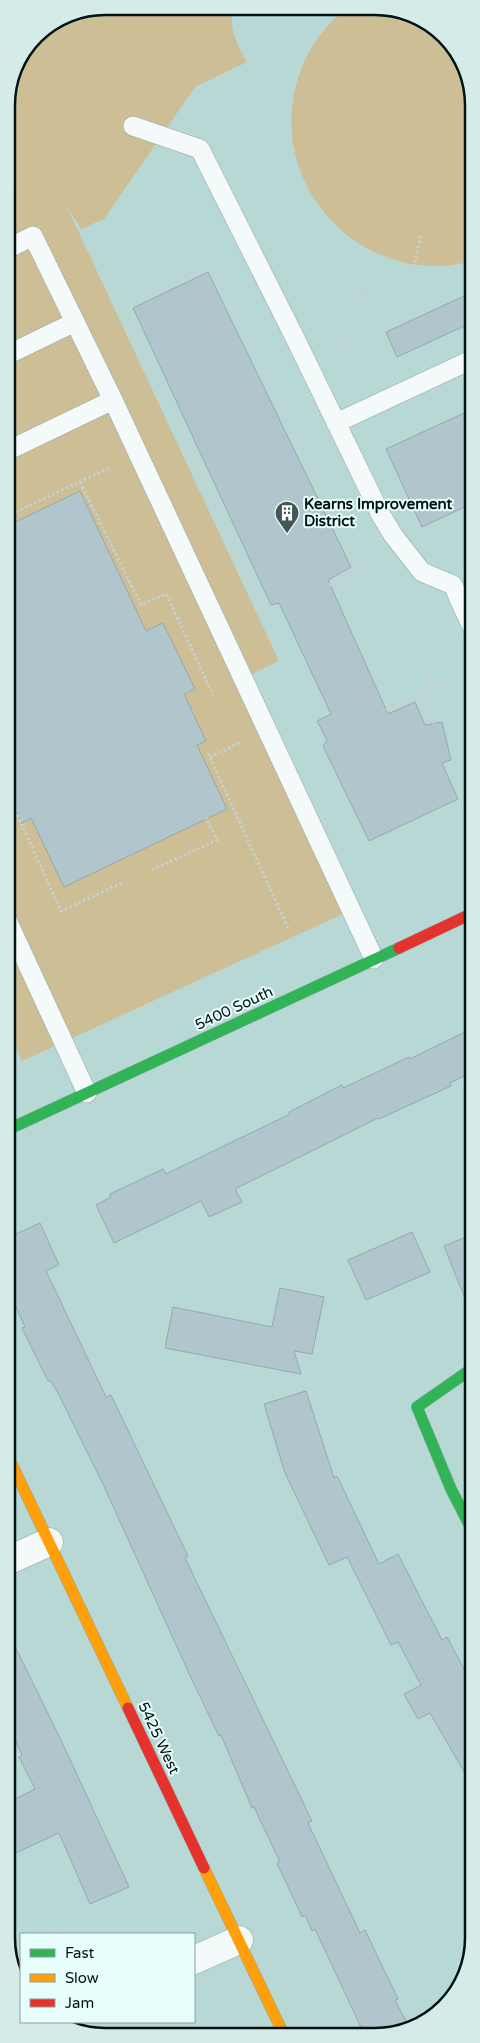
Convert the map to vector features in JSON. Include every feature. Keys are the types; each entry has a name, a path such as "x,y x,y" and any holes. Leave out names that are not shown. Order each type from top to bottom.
{"street":[{"name":"5400 South","path":"15,1126 465,916"},
{"path":"465,1374 417,1407 451,1489 465,1516"},
{"name":"5425 West","path":"15,1471 280,2028"},
{"path":"15,1557 49,1542"},
{"path":"195,1960 239,1940"}],"lane":[{"path":"133,126 200,150 381,515 393,535 422,572 453,585 465,596"},
{"path":"15,245 33,236 113,400 374,959"},
{"path":"15,351 75,322"},
{"path":"336,423 465,363"},
{"path":"15,447 113,400"},
{"path":"15,937 87,1093"}],"path":[{"path":"361,297 391,284 408,272 414,264 421,236"},
{"path":"386,254 362,292 361,297 343,322 339,348 350,350 362,346 389,398"},
{"path":"260,604 125,307 130,301 213,264 359,570 372,593 408,629 434,688"},
{"path":"15,512 111,467"},
{"path":"80,482 141,605 166,594 213,695"},
{"path":"329,585 359,570"},
{"path":"341,573 349,589"},
{"path":"386,710 460,676 465,687"},
{"path":"426,692 434,724"},
{"path":"241,742 209,755 288,928"},
{"path":"15,810 61,911 124,882"},
{"path":"152,870 217,840 206,818"}],"shaded area":[{"path":"105,15 232,15 234,36 247,62 195,87 104,219 81,229 67,207 279,661 248,676 356,908 22,1061 15,1047 15,99 18,82 24,65 41,41 60,27 82,18"},
{"path":"337,16 387,16 415,24 439,41 453,60 462,82 465,105 465,263 447,266 431,266 399,261 370,250 344,233 323,211 307,185 296,157 291,126 294,94 306,57 320,35"}],"building":[{"name":"Kearns Improvement District","path":"208,272 351,567 328,580 388,714 415,702 425,725 442,722 451,760 442,763 458,799 369,841 323,746 327,740 317,721 331,714 279,603 271,605 133,308"},
{"path":"465,296 465,326 397,357 386,332"},
{"path":"465,413 465,507 422,527 386,449"},
{"path":"80,491 146,631 163,623 195,689 184,694 206,741 197,745 227,809 64,887 31,818 22,823 15,808 15,522"},
{"path":"465,1032 465,1076 450,1083 451,1086 378,1118 235,1189 242,1202 209,1217 201,1201 114,1243 96,1205 111,1197 110,1194 163,1169 166,1174 290,1114 289,1112 342,1085 343,1088 409,1057 410,1059"},
{"path":"40,1223 59,1265 46,1271 106,1397 111,1395 188,1556 185,1558 312,1821 308,1823 360,1933 365,1930 398,1999 395,2000 406,2022 387,2027 361,2028 315,1929 312,1931 305,1915 302,1917 277,1863 280,1862 254,1807 252,1808 221,1735 219,1736 193,1682 102,1482 59,1395 50,1380 48,1381 22,1328 25,1327 15,1305 15,1234"},
{"path":"412,1232 430,1272 366,1300 348,1260"},
{"path":"465,1237 465,1298 444,1246"},
{"path":"280,1288 324,1297 312,1354 294,1351 301,1374 165,1348 173,1307 272,1327"},
{"path":"306,1391 334,1478 337,1476 379,1564 398,1554 442,1640 447,1637 465,1671 465,1773 430,1713 418,1719 404,1694 421,1685 398,1642 391,1645 347,1557 329,1565 285,1473 264,1404"},
{"path":"15,1646 129,1887 90,1904 59,1833 15,1853 15,1799 35,1789 19,1757 22,1755 15,1740"}],"traffic: fast":[{"path":"15,1126 399,948"},
{"path":"465,1374 417,1407 451,1489 465,1516"}],"traffic: slow":[{"path":"15,1471 128,1708"},
{"path":"204,1868 281,2028"}],"traffic: jam":[{"path":"399,948 465,917"},
{"path":"128,1708 204,1868"}],"place":[{"name":"Kearns Improvement District","path":"287,534"}]}
